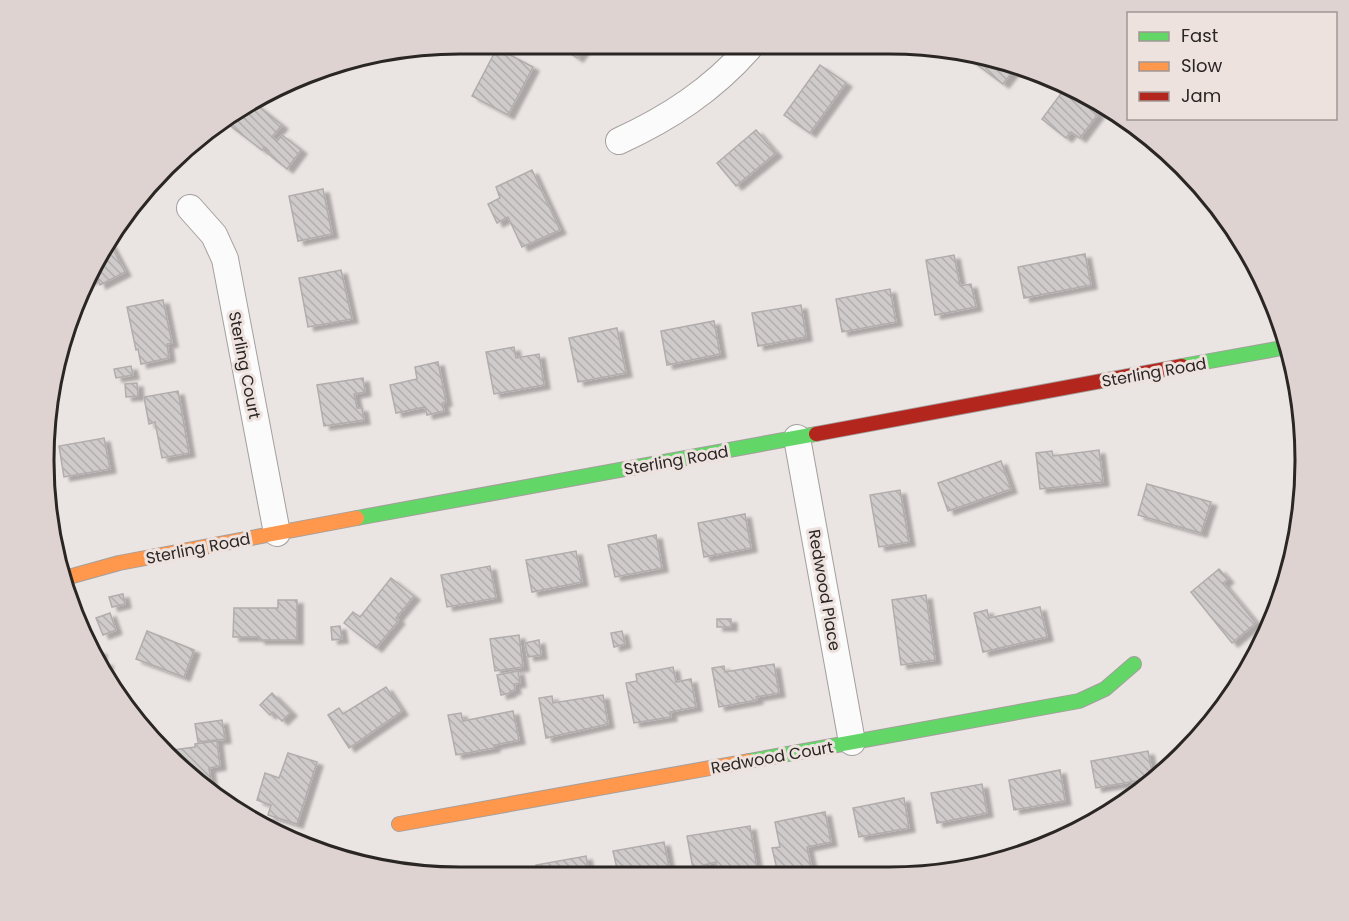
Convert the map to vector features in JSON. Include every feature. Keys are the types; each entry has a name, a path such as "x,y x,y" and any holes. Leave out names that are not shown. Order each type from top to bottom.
{"main road":[{"name":"Sterling Road","path":"71,576 119,563 277,533 1279,349"},
{"name":"Redwood Court","path":"399,824 1079,701 1105,689 1134,664"}],"street":[{"path":"619,141 655,124 690,102 723,76 743,54"},
{"name":"Sterling Court","path":"190,208 214,235 225,259 277,533"},
{"name":"Redwood Place","path":"797,438 852,742"}],"building":[{"path":"494,54 508,54 533,67 508,115 472,96"},
{"path":"976,64 1011,73 1003,84"},
{"path":"820,65 846,83 810,133 784,115"},
{"path":"1061,93 1088,106 1098,114 1080,138 1071,132 1066,138 1042,119"},
{"path":"259,107 282,125 272,137 277,141 282,135 301,150 287,169 267,153 269,151 265,147 262,150 231,126"},
{"path":"756,130 776,153 736,186 717,163"},
{"path":"532,170 560,230 522,247 508,217 497,223 488,204 500,198 496,187"},
{"path":"323,189 332,234 298,241 289,196"},
{"path":"113,250 125,272 100,285 97,278"},
{"path":"1085,254 1091,285 1024,298 1018,267"},
{"path":"954,255 960,286 971,284 976,307 935,315 926,260"},
{"path":"341,270 352,319 308,327 299,278"},
{"path":"890,289 896,322 842,332 836,299"},
{"path":"163,300 172,343 167,344 169,358 141,364 127,307"},
{"path":"801,305 806,337 758,346 752,313"},
{"path":"714,321 720,354 667,365 661,331"},
{"path":"617,328 626,373 578,382 569,338"},
{"path":"514,347 516,358 539,354 544,385 494,394 486,352"},
{"path":"438,362 446,402 442,403 444,411 427,415 425,407 396,413 390,385 417,379 415,367"},
{"path":"131,366 133,375 116,378 114,369"},
{"path":"363,378 365,392 354,394 357,408 362,408 364,420 324,426 317,385"},
{"path":"137,383 138,396 126,397 125,384"},
{"path":"178,391 189,453 162,458 155,422 149,424 144,397"},
{"path":"104,438 110,469 64,477 59,446"},
{"path":"1099,450 1103,482 1040,489 1036,453 1052,451 1053,456"},
{"path":"1001,461 1011,489 948,511 938,483"},
{"path":"1147,484 1211,502 1201,533 1138,515"},
{"path":"900,490 909,542 879,547 870,495"},
{"path":"745,514 751,548 704,557 698,523"},
{"path":"656,535 662,568 615,577 608,545"},
{"path":"576,551 582,582 532,592 526,560"},
{"path":"490,566 496,598 447,607 441,575"},
{"path":"1219,569 1228,579 1223,583 1256,623 1232,643 1191,592"},
{"path":"391,578 414,596 396,618 399,620 376,648 344,623 353,612 360,617"},
{"path":"123,594 125,604 112,607 109,597"},
{"path":"926,595 935,660 901,665 892,600"},
{"path":"278,600 297,600 297,640 233,637 234,608 278,608"},
{"path":"1040,607 1047,637 983,652 974,613 987,610 989,618"},
{"path":"110,613 116,630 103,635 96,618"},
{"path":"717,619 731,619 731,627 717,627"},
{"path":"340,626 342,639 332,640 331,627"},
{"path":"147,631 194,650 184,677 136,659"},
{"path":"622,631 625,644 614,647 611,633"},
{"path":"519,635 523,667 495,671 490,639"},
{"path":"539,640 541,655 528,657 525,643"},
{"path":"774,664 779,693 756,697 757,700 719,707 712,668 724,666 725,672"},
{"path":"673,667 676,682 691,679 696,707 670,712 671,717 634,723 626,683 637,681 636,674"},
{"path":"518,671 520,683 514,684 515,690 501,695 497,675"},
{"path":"386,687 402,711 349,748 328,715 339,708 343,714"},
{"path":"272,693 291,712 282,721 273,712 270,715 260,705"},
{"path":"603,695 608,724 546,738 539,698 552,696 553,703"},
{"path":"513,711 519,740 494,745 494,748 456,755 448,715 461,713 463,721"},
{"path":"222,720 225,739 198,742 195,724"},
{"path":"217,741 220,766 209,768 211,781 175,750 195,747 195,744"},
{"path":"1148,751 1152,770 1139,780 1096,788 1091,761"},
{"path":"288,753 317,762 297,824 268,815 271,805 257,800 265,773 279,778"},
{"path":"1060,770 1065,801 1014,810 1009,780"},
{"path":"982,784 987,813 937,823 931,793"},
{"path":"904,798 909,828 859,837 853,808"},
{"path":"825,812 831,842 807,847 811,866 777,867 772,848 780,847 775,822"},
{"path":"750,826 757,867 717,867 716,862 704,865 704,867 693,867 687,836"},
{"path":"664,842 669,867 617,867 613,851"},
{"path":"586,856 588,867 536,867 536,865"}],"traffic: fast":[{"path":"1182,366 1279,349"},
{"path":"357,518 816,434"},
{"path":"749,761 1079,701 1105,689 1134,664"}],"traffic: slow":[{"path":"71,576 119,563 357,518"},
{"path":"399,824 749,761"}],"traffic: jam":[{"path":"816,434 1182,366"}]}
